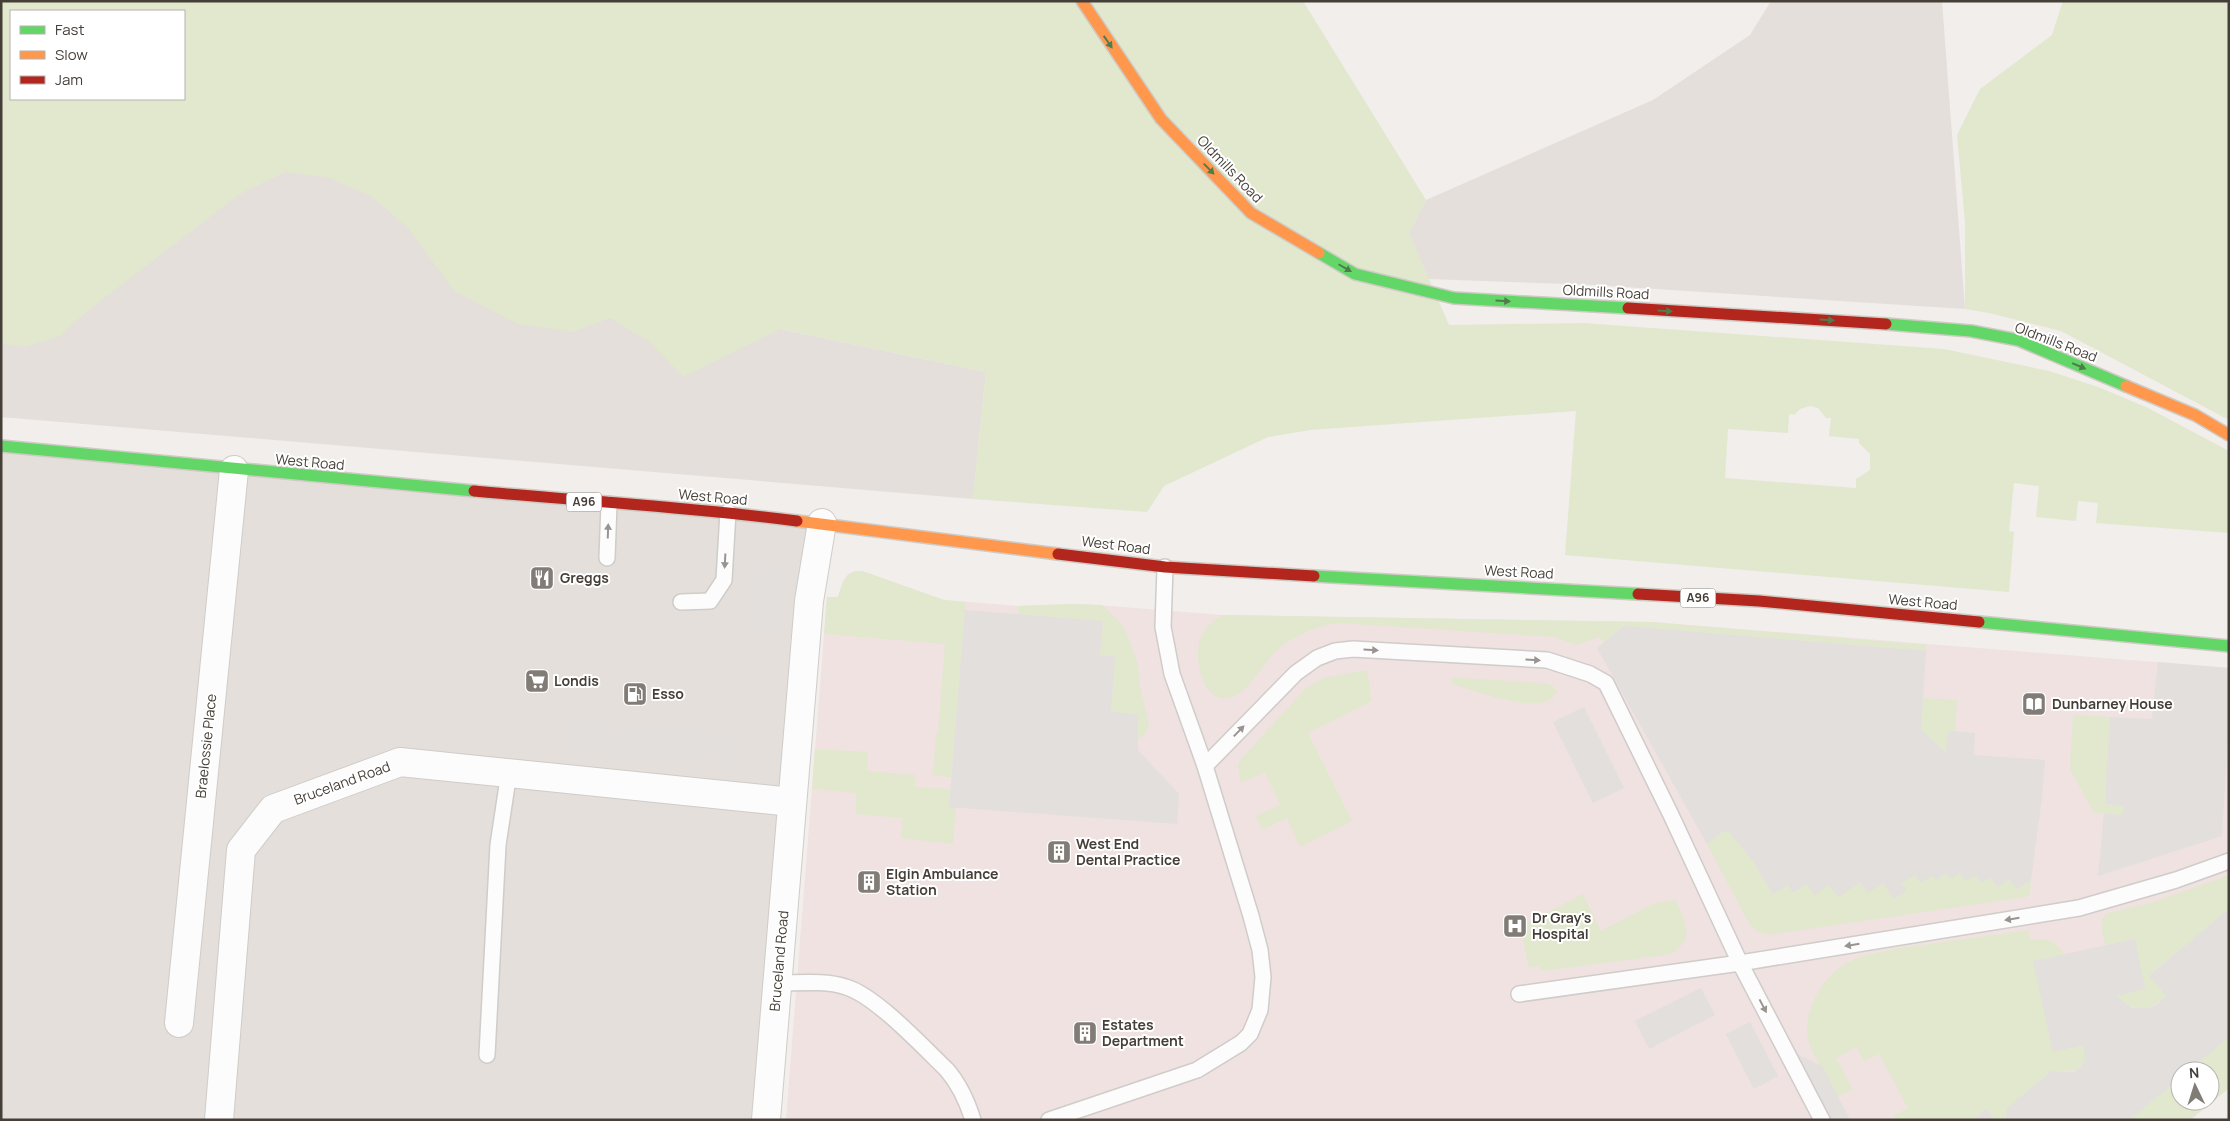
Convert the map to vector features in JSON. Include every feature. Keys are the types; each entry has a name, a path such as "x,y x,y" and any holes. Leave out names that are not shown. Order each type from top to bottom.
{"main road":[{"name":"Oldmills Road","path":"1082,1 1088,14 1161,119 1251,213 1355,274 1454,298 1876,323 1971,332 2018,340 2195,415 2229,436"},
{"name":"West Road","path":"1,446 234,470 609,504 728,512 1165,567 1759,602 2229,646"}],"street":[{"name":"Braelossie Place","path":"179,1022 234,470"},
{"name":"Bruceland Road","path":"766,1120 810,601 822,523"},
{"name":"Bruceland Road","path":"219,1120 241,850 273,809 400,762 792,802"}],"lane":[{"path":"607,558 609,504"},
{"path":"681,602 710,601 724,580 728,512"},
{"path":"1049,1120 1198,1070 1231,1051 1250,1034 1260,1010 1262,994 1260,950 1205,766 1172,674 1163,627 1165,567"},
{"path":"1205,766 1296,673 1317,658 1336,651 1353,649 1547,660 1590,674 1606,683 1671,815 1740,963 1822,1120"},
{"path":"487,1055 498,845 509,772"},
{"path":"1520,994 1740,963 2079,908 2176,880 2229,861"},
{"path":"777,983 832,984 847,987 865,995 947,1070 966,1097 973,1120"}],"shaded area":[{"path":"1771,1 1942,1 1965,309 1594,285 1428,279 1409,233 1426,200 1653,100 1750,35"},
{"path":"275,149 780,329 986,372 973,499 1,417 1,321"},
{"path":"1,447 822,523 758,1120 1,1120"},
{"path":"755,563 785,565 782,634 751,631"},
{"name":"Dr Gray's Hospital","path":"862,571 944,600 1018,606 1084,604 1222,615 1651,622 2229,668 2229,1088 2220,1095 2220,1061 2170,1061 2170,1111 2201,1111 2190,1120 786,1120 827,597 838,597 843,581 848,574"},
{"path":"965,610 1103,621 1100,655 1115,656 1111,712 1138,714 1138,750 1179,794 1177,824 949,807"},
{"path":"1624,626 1926,651 1921,730 1946,753 1948,731 1955,731 1975,733 1974,755 2045,760 2031,880 2017,889 2009,879 1998,887 1991,878 1981,883 1975,875 1966,881 1960,873 1951,879 1946,873 1936,880 1932,875 1921,883 1915,875 1901,883 1907,890 1894,899 1883,883 1868,893 1860,882 1839,897 1829,885 1815,895 1807,884 1793,893 1788,885 1773,894 1753,861 1728,831 1722,832 1707,844 1597,648"},
{"path":"2158,662 2229,668 2229,716 2222,836 2098,876 2104,814 2123,815 2124,806 2105,804 2110,717 2152,719"},
{"path":"1584,707 1624,788 1593,803 1553,722"},
{"path":"566,718 721,734 737,744 735,766 563,751"},
{"path":"2229,909 2229,1037 2200,1061 2170,1061 2170,1086 2129,1120 2006,1120 2007,1108 2052,1071 2074,1072 2081,1067 2085,1060 2084,1045 2053,1052 2033,961 2135,939 2145,989 2116,996 2132,1008 2148,1008 2156,1005 2167,996 2149,976"},
{"path":"1701,988 1715,1015 1649,1049 1635,1021"},
{"path":"1750,1022 1778,1076 1754,1089 1726,1034"},
{"path":"1795,1053 1822,1066 1850,1120 1831,1120"},
{"path":"1986,1109 1995,1120 1973,1120"}],"green space":[{"path":"1,1 1303,1 1426,200 1409,233 1449,325 1583,323 1944,349 2049,371 2098,387 2146,407 2229,451 2229,533 2096,523 2098,503 2078,501 2076,521 2036,517 2039,486 2014,483 2009,531 2014,532 2009,592 1565,555 1576,411 1310,430 1268,437 1164,486 1147,512 973,499 986,372 780,329 683,377 650,342 610,318 573,332 518,324 454,291 408,228 371,196 327,177 285,172 240,194 91,308 58,337 25,347 1,344","holes":["1810,406 1818,408 1826,418 1831,418 1829,436 1859,439 1859,443 1870,454 1870,470 1856,479 1856,488 1725,478 1728,429 1788,433 1789,414 1794,415 1800,409"]},
{"path":"2063,1 2229,1 2229,420 2061,331 1965,309 1965,222 1957,135 1980,89 2052,35"},
{"path":"862,571 944,600 966,602 951,777 933,776 945,644 824,634 827,597 838,597 842,585 851,573"},
{"path":"1102,605 1125,629 1137,661 1141,691 1149,725 1147,731 1138,740 1138,714 1111,712 1115,656 1100,655 1103,621 1018,614 1018,606"},
{"path":"1222,615 1651,622 1926,645 1926,651 1624,626 1604,642 1599,637 1577,645 1554,637 1339,623 1310,631 1289,641 1276,651 1255,678 1239,693 1231,697 1222,698 1209,690 1204,682 1198,653 1203,633 1210,624"},
{"path":"1367,670 1372,701 1308,733 1352,821 1300,847 1287,818 1262,830 1256,816 1280,805 1265,772 1241,783 1238,767 1240,760 1305,689 1323,678"},
{"path":"1452,677 1543,683 1552,685 1557,692 1550,700 1539,703 1524,703 1452,684"},
{"path":"1923,698 1957,700 1955,731 1948,731 1947,754 1921,730"},
{"path":"2073,715 2110,717 2105,804 2124,806 2123,815 2094,813 2070,769"},
{"path":"815,749 868,752 867,771 915,775 915,787 950,789 949,807 956,807 953,844 901,838 902,818 856,814 856,793 812,789"},
{"path":"1728,831 1753,861 1773,894 1788,885 1793,893 1807,884 1901,883 1915,874 1932,875 1936,880 1947,873 2031,880 2030,894 2026,897 1768,935 1758,932 1751,927 1707,844 1722,832"},
{"path":"2229,875 2229,909 2150,975 2167,996 2153,1006 2141,1009 2129,1005 2115,995 2134,939 2105,945 2101,926 2102,919 2108,913 2151,903"},
{"path":"1583,894 1601,931 1654,903 1676,900 1685,923 1686,936 1684,942 1672,954 1544,971 1537,966 1529,968 1520,927"},
{"path":"2028,930 2030,940 2046,939 2057,945 2065,954 2034,961 2053,1052 2085,1045 2085,1060 2078,1070 2052,1071 2007,1108 2006,1120 1995,1120 1986,1109 1973,1120 1895,1120 1893,1116 1908,1108 1879,1054 1864,1061 1856,1047 1836,1058 1853,1089 1838,1097 1811,1049 1807,1031 1808,1018 1817,994 1834,972 1844,964 1855,959 1877,953 1910,946"},
{"path":"2229,1037 2229,1088 2220,1095 2220,1061 2200,1061"},
{"path":"2170,1086 2170,1111 2201,1111 2190,1120 2129,1120"}],"traffic: fast":[{"path":"1319,253 1355,274 1454,298 1628,308"},
{"path":"1886,324 1971,331 2018,340 2126,386"},
{"path":"1,446 474,491"},
{"path":"1314,576 1638,594"},
{"path":"1979,622 2229,646"}],"traffic: slow":[{"path":"1082,1 1161,119 1251,213 1319,253"},
{"path":"2126,386 2195,415 2229,435"},
{"path":"797,521 1058,554"}],"traffic: jam":[{"path":"1628,308 1886,324"},
{"path":"474,491 676,508 797,521"},
{"path":"1058,554 1165,567 1314,576"},
{"path":"1638,594 1759,601 1979,622"}],"place":[{"name":"Greggs","path":"542,578"},
{"name":"Londis","path":"537,681"},
{"name":"Esso","path":"635,694"},
{"name":"Dunbarney House","path":"2034,704"},
{"name":"West End Dental Practice","path":"1059,852"},
{"name":"Elgin Ambulance Station","path":"869,882"},
{"name":"Dr Gray's Hospital","path":"1515,926"},
{"name":"Estates Department","path":"1085,1033"}]}
